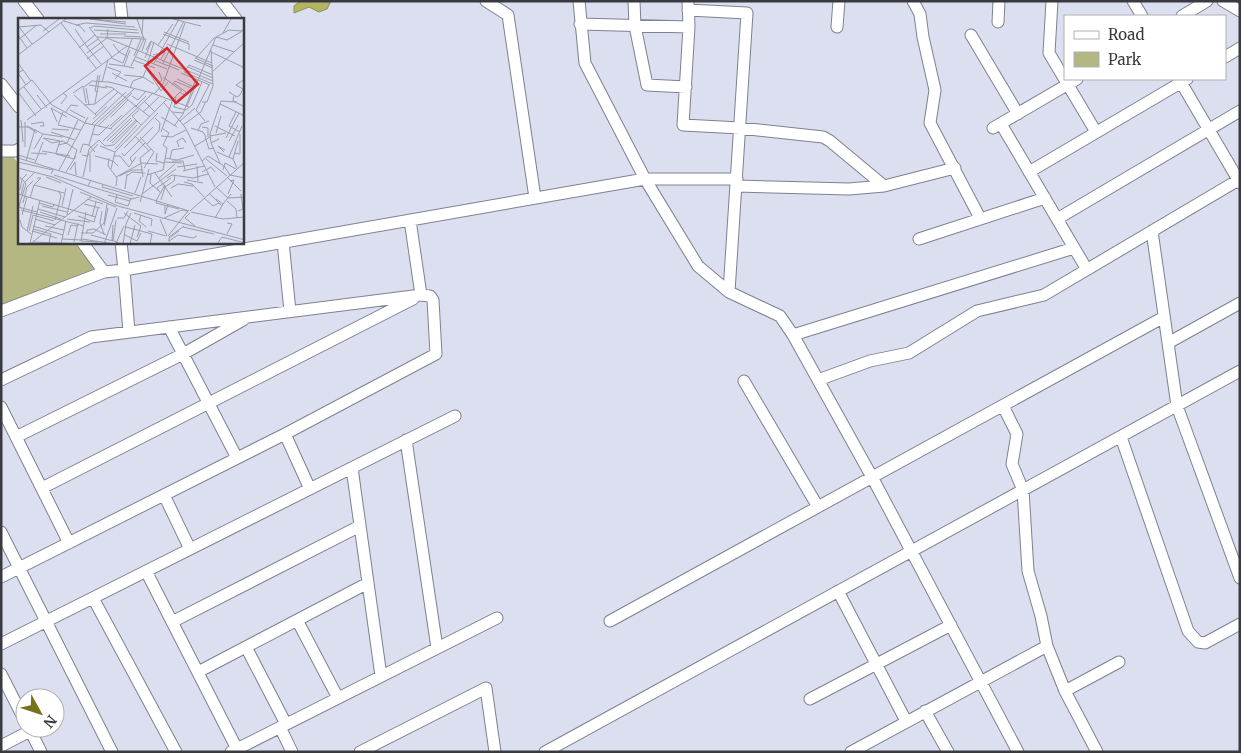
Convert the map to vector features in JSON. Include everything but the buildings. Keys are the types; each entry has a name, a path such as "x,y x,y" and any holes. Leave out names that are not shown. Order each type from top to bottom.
{"street":[{"path":"24,1 37,18"},
{"path":"120,1 122,18"},
{"path":"222,1 235,18"},
{"path":"486,1 508,15 535,198"},
{"path":"579,1 585,63 645,179 698,266 729,292 780,316 793,335 912,551 1018,752"},
{"path":"634,1 635,26 647,85 686,87"},
{"path":"837,27 839,1"},
{"path":"913,1 920,14 923,37 935,90 930,123 980,218"},
{"path":"998,22 999,1"},
{"path":"1052,1 1049,53 1064,71"},
{"path":"1133,1 1141,15"},
{"path":"1184,15 1207,1"},
{"path":"1226,2 1240,11"},
{"path":"729,292 740,128 747,13 740,7 688,6 690,27 683,125 740,128 823,137 884,186"},
{"path":"580,24 690,27"},
{"path":"971,35 1018,114"},
{"path":"1226,56 1240,48"},
{"path":"818,380 870,361 909,353 977,311 1044,295 1086,268 1239,180 1182,80 1029,172"},
{"path":"1086,268 1029,172 997,126 1072,81 1096,132"},
{"path":"1,84 18,106"},
{"path":"1057,219 1240,111"},
{"path":"1,151 18,152"},
{"path":"1,311 104,272 645,179 848,189 884,186 954,168"},
{"path":"919,239 1045,198"},
{"path":"410,220 421,295"},
{"path":"1152,230 1177,406 1240,578"},
{"path":"283,242 290,311"},
{"path":"83,244 104,272"},
{"path":"121,244 129,332"},
{"path":"793,335 1074,248"},
{"path":"42,488 209,405 421,295"},
{"path":"1,380 91,337 421,295 430,296 434,300 436,354 285,434 1,577"},
{"path":"1168,343 1240,303"},
{"path":"16,437 183,354 248,317"},
{"path":"610,621 1164,317"},
{"path":"169,327 237,458"},
{"path":"544,752 1240,371"},
{"path":"744,381 818,507"},
{"path":"1003,406 1017,434 1012,464 1023,490 1028,571 1041,616 1047,646 1065,691 1097,752"},
{"path":"1,407 69,543"},
{"path":"1,644 455,416"},
{"path":"285,434 310,489"},
{"path":"1120,436 1188,631 1198,642 1205,643 1240,624"},
{"path":"406,440 437,648"},
{"path":"352,468 381,676"},
{"path":"164,495 190,549"},
{"path":"172,622 360,526"},
{"path":"1,532 112,752"},
{"path":"146,571 198,672 234,750 497,618"},
{"path":"198,672 368,584"},
{"path":"838,592 906,721"},
{"path":"94,598 176,752"},
{"path":"298,620 338,698"},
{"path":"810,699 951,625"},
{"path":"851,752 980,680 1047,646"},
{"path":"246,647 283,725 292,752"},
{"path":"1065,691 1119,662"},
{"path":"1,674 15,701"},
{"path":"360,752 486,688 495,752"},
{"path":"925,711 948,752"},
{"path":"1,746 15,736"},
{"path":"34,738 41,752"}],"green space":[{"path":"9,151 18,164 18,244 76,244 94,269 1,305 1,153"}],"shaded area":[{"path":"300,1 331,1 327,9 319,12 309,7 294,13 294,6"}]}
